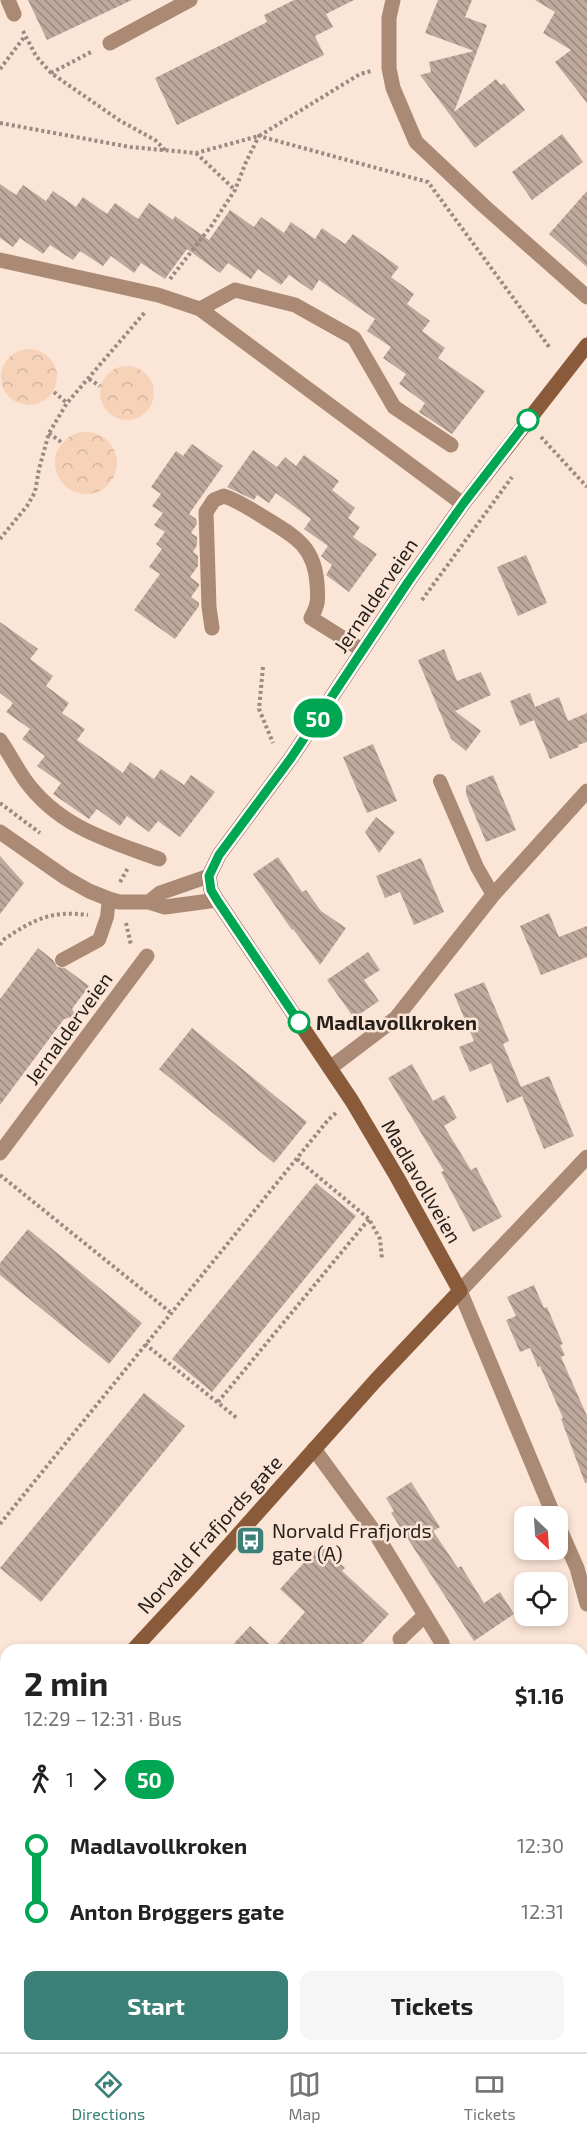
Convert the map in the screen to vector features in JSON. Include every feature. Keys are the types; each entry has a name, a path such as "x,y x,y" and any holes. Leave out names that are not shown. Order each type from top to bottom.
{"street":[{"path":"110,43 190,0"},
{"path":"393,0 389,18 389,68 393,88 416,142 475,198 587,297"},
{"path":"0,260 158,295 200,309 463,504"},
{"path":"200,309 235,290 295,305 354,338 394,407 451,445"},
{"name":"Jernalderveien","path":"212,889 219,855 291,758 463,504 587,345"},
{"path":"212,628 209,608 206,512 214,500 224,496 246,506 290,534 309,551 316,567 319,604 311,618 362,650"},
{"path":"0,740 38,796 68,822 97,836 159,859"},
{"path":"330,1068 396,1018 493,895 587,791"},
{"path":"0,832 66,878 89,891 119,902 149,902 165,907 212,889"},
{"path":"149,902 160,893 212,889"},
{"name":"Madlavollveien","path":"212,889 330,1068 398,1177 460,1291 550,1506"},
{"name":"Jernalderveien","path":"0,1153 147,956"},
{"path":"460,1291 587,1157"},
{"name":"Norvald Frafjords gate","path":"139,1644 376,1380 460,1291"},
{"path":"314,1449 374,1531 442,1643"},
{"path":"568,1541 582,1564 587,1604"},
{"path":"400,1639 424,1616"}],"lane":[{"path":"440,781 477,867 493,895"},
{"path":"62,960 99,940 109,899"}],"path":[{"path":"11,7 36,57 51,73 119,120 155,140 166,152"},
{"path":"0,69 26,36"},
{"path":"51,73 110,43"},
{"path":"0,123 130,147 196,153 259,136 360,74 389,68"},
{"path":"0,539 27,506 35,492 49,433 67,403 158,295 212,225 235,190 259,136"},
{"path":"259,136 428,182 550,348"},
{"path":"196,153 235,190"},
{"path":"89,379 100,386"},
{"path":"54,392 67,403"},
{"path":"49,433 61,442"},
{"path":"541,437 587,487"},
{"path":"263,667 259,709 273,743"},
{"path":"0,945 3,940 33,920 70,912 106,917"},
{"path":"0,1523 328,1120"},
{"path":"297,1160 369,1219 380,1239 382,1259"},
{"path":"0,1175 170,1312"},
{"path":"218,1402 369,1219"},
{"path":"145,1344 238,1419"}],"green space":[{"path":"23,349 35,349 45,353 53,361 57,377 53,393 45,401 35,405 23,405 13,401 5,393 1,383 1,371 5,361 13,353"},
{"path":"122,366 132,366 142,370 150,378 154,393 150,408 142,416 132,420 122,420 112,416 104,408 100,398 100,388 104,378 112,370"},
{"path":"80,432 92,432 108,441 115,451 117,463 115,475 108,485 92,494 80,494 69,489 60,480 55,469 55,457 60,446 69,437"}],"building":[{"path":"28,0 132,0 47,40"},
{"path":"294,0 354,0 326,14 333,27 315,36 324,55 177,125 155,78 267,22 264,15"},
{"path":"438,0 472,0 465,17 487,25 454,112 496,79 501,85 504,83 525,110 475,148 420,75 431,72 429,62 474,51 425,33"},
{"path":"535,0 587,0 587,103 555,62 571,50 543,33 555,12"},
{"path":"562,134 583,162 532,200 512,172"},
{"path":"0,184 16,195 23,185 46,201 53,191 76,207 83,197 107,214 115,203 138,219 149,203 173,220 175,216 209,240 230,210 254,227 261,217 284,233 291,222 315,239 322,228 345,244 353,234 399,267 391,277 414,294 407,304 430,321 422,331 445,348 438,358 485,391 452,434 419,412 425,403 399,384 406,374 383,358 391,347 367,331 375,319 319,280 312,291 289,275 281,285 258,269 251,279 228,263 220,273 187,249 165,279 141,263 134,273 111,256 103,266 80,251 73,260 50,245 43,254 20,238 13,247 0,238"},
{"path":"587,191 587,267 549,234"},
{"path":"192,444 223,466 189,514 196,519 197,524 191,533 197,537 197,545 193,552 198,556 198,566 190,577 199,584 191,597 199,603 199,606 175,639 134,610 160,574 149,567 162,549 156,544 165,532 154,525 163,513 152,506 161,494 151,487 176,451 183,456"},
{"path":"253,450 277,467 285,457 296,466 304,455 339,481 332,490 355,508 348,518 360,527 353,537 377,554 349,592 326,575 332,565 321,556 328,546 304,529 311,519 276,493 269,503 257,495 254,500 227,487"},
{"path":"526,555 547,603 518,616 497,567"},
{"path":"0,622 38,649 30,659 53,676 46,686 69,703 62,713 85,729 77,740 123,773 130,762 154,779 161,769 184,785 191,775 215,792 180,837 158,821 149,832 127,816 120,826 97,809 89,819 53,794 61,783 37,766 45,756 22,739 30,729 6,712 13,703 0,693"},
{"path":"444,649 457,681 481,672 491,695 455,711 481,731 466,751 451,739 418,660"},
{"path":"530,693 535,707 559,697 568,721 587,713 587,742 550,759 534,720 520,726 510,701"},
{"path":"373,744 397,801 367,813 343,757"},
{"path":"493,775 516,830 486,842 466,794 466,786"},
{"path":"376,817 395,832 379,853 365,832"},
{"path":"0,856 24,883 0,914"},
{"path":"278,857 302,892 306,890 321,911 346,928 320,965 253,874"},
{"path":"421,858 444,912 414,925 400,892 385,898 376,876"},
{"path":"549,913 559,937 587,926 587,957 541,975 520,926"},
{"path":"38,948 53,960 57,967 65,968 89,986 72,1009 76,1016 64,1019 0,1105 0,999"},
{"path":"368,952 380,970 364,980 379,1001 354,1018 327,980"},
{"path":"484,982 509,1041 503,1044 521,1087 549,1076 574,1136 544,1149 522,1096 507,1103 491,1063 470,1072 459,1047 474,1041 454,994"},
{"path":"192,1028 307,1122 274,1163 159,1069"},
{"path":"412,1064 433,1101 444,1095 457,1118 444,1126 471,1170 476,1167 502,1217 473,1232 441,1172 444,1171 388,1078"},
{"path":"316,1183 356,1216 212,1392 172,1359"},
{"path":"28,1229 142,1323 109,1364 0,1275 0,1263"},
{"path":"534,1285 544,1308 547,1307 563,1344 560,1345 565,1355 561,1357 587,1416 587,1483 585,1483 561,1419 563,1418 540,1366 538,1367 530,1348 520,1352 506,1320 516,1316 507,1297"},
{"path":"144,1393 185,1426 41,1602 0,1568"},
{"path":"411,1482 440,1527 433,1531 458,1568 461,1566 484,1603 500,1592 514,1614 474,1641 391,1513 394,1511 386,1498"},
{"path":"320,1545 345,1568 342,1571 389,1614 362,1644 277,1644 305,1612 280,1589"},
{"path":"250,1626 270,1644 234,1644"}],"bus line":[{"name":"50","path":"299,1022 217,900 211,890 209,876 219,855 291,758 408,582 463,504 528,420"}],"place":[{"name":"Madlavollkroken","path":"299,1022"},
{"name":"Norvald Frafjords gate (A)","path":"251,1541"}]}
